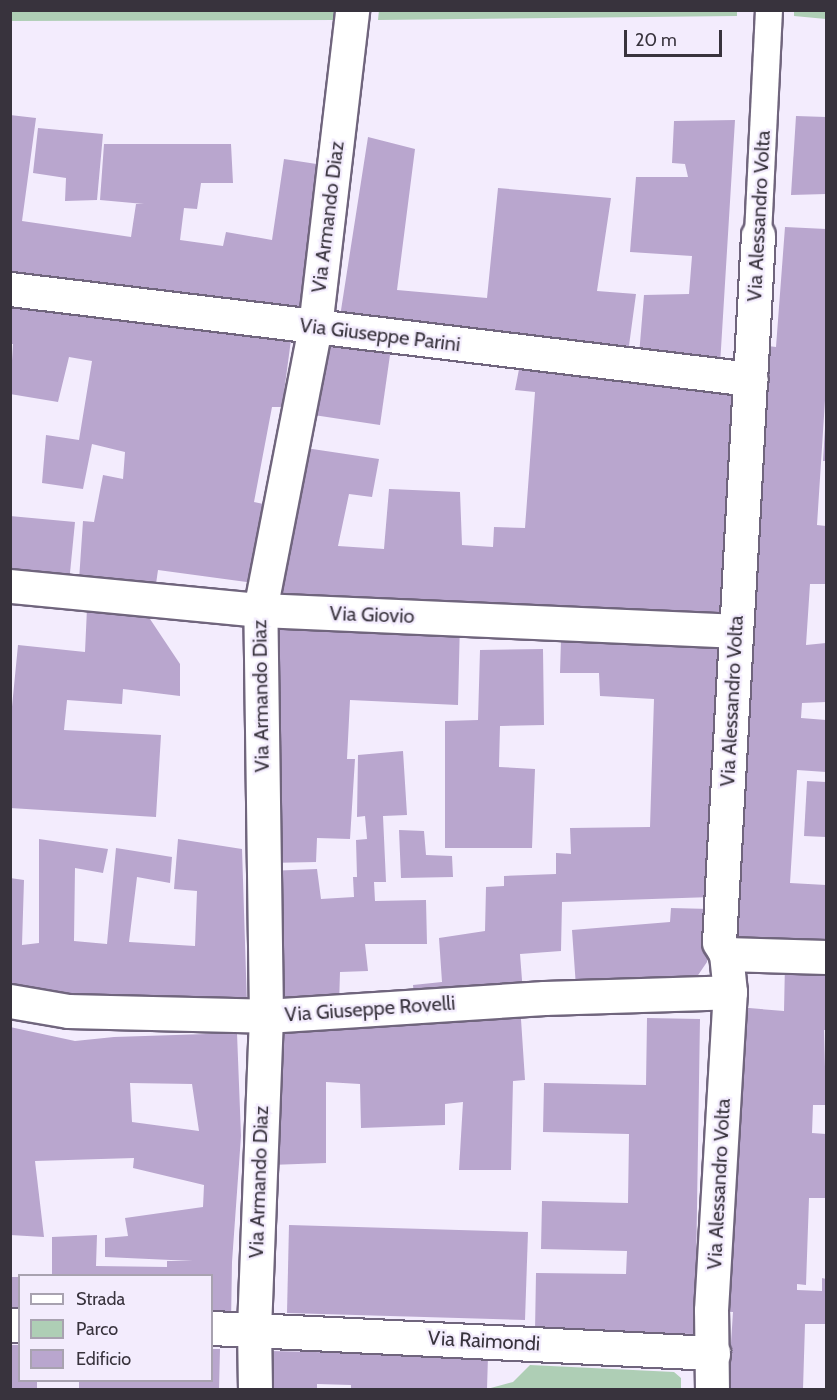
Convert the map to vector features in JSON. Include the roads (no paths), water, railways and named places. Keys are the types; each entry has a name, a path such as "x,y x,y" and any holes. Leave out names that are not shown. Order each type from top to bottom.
{"street":[{"name":"Via Armando Diaz","path":"255,1389 254,1329 266,1016 260,610 315,327 352,10"},
{"name":"Via Alessandro Volta","path":"712,1389 711,1310 730,992 726,954 719,942 769,10"},
{"name":"Via Giuseppe Parini","path":"10,289 751,379"},
{"name":"Via Giovio","path":"10,586 260,610 735,631"},
{"path":"726,954 826,957"},
{"name":"Via Giuseppe Rovelli","path":"10,1001 68,1011 266,1016 544,998 730,992"},
{"name":"Via Raimondi","path":"213,1328 713,1353"}]}
